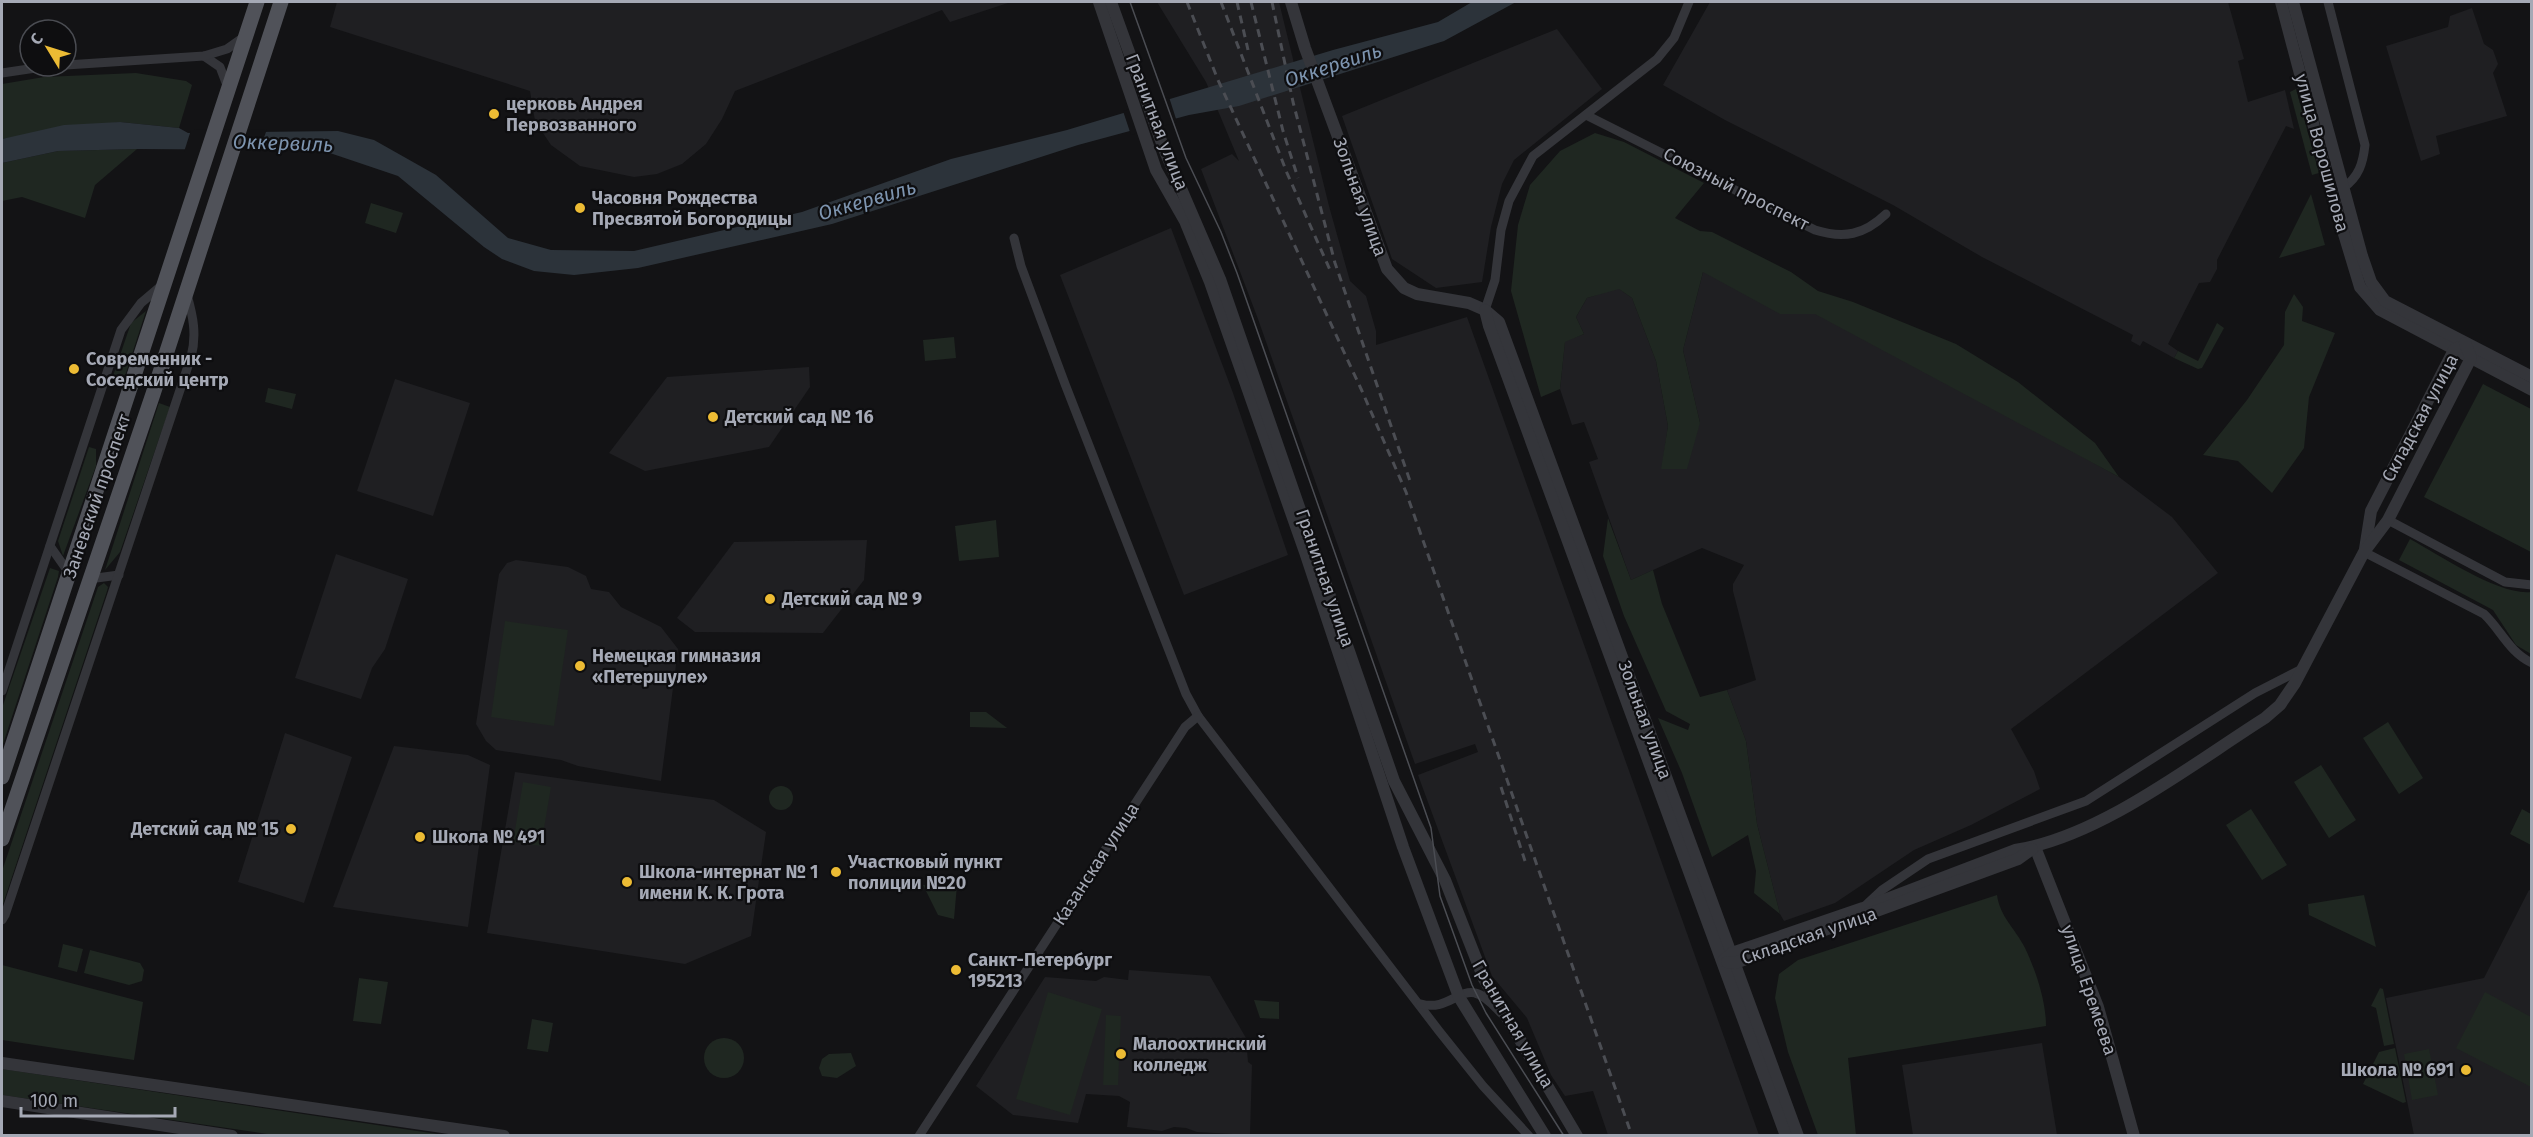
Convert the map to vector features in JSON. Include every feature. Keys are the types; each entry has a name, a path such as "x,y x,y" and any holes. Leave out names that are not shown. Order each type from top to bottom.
{"main road":[{"path":"227,98 257,2"},
{"name":"Заневский проспект","path":"2,839 250,103 281,2"},
{"name":"Заневский проспект","path":"2,777 227,98"}],"street":[{"name":"Гранитная улица","path":"1099,2 1155,170 1185,221 1210,282 1305,552 1403,847 1459,997 1545,1136"},
{"name":"Гранитная улица","path":"1111,2 1164,148 1220,279 1394,781 1445,880 1478,964 1506,1018 1577,1136"},
{"name":"Зольная улица","path":"1291,2 1305,48 1387,269 1404,288 1417,294 1469,303 1485,310 1499,322 1730,959 1798,1136"},
{"path":"1485,310 1495,280 1501,230 1519,179 1533,156 1657,59 1674,38 1689,2"},
{"name":"улица Ворошилова","path":"2281,2 2333,201 2360,287 2375,298"},
{"name":"улица Ворошилова","path":"2293,2 2375,298"},
{"path":"2328,2 2365,145 2363,161 2358,173 2343,188"},
{"path":"78,64 204,56 227,50 246,36"},
{"path":"204,56 220,67 227,98"},
{"path":"2,73 18,71"},
{"name":"Союзный проспект","path":"1586,115 1815,230 1832,235 1866,231 1886,214"},
{"path":"1014,238 1021,266 1065,384 1186,694 1198,716 1421,1004 1429,1018 1483,1086 1529,1136"},
{"path":"2,691 121,330 141,303 166,283"},
{"path":"2,920 6,915 193,348 193,316 187,292"},
{"path":"2375,298 2380,310 2532,377"},
{"name":"Складская улица","path":"1730,959 2015,850 2036,847 2091,826 2265,718 2280,705 2302,669 2364,552 2388,520 2470,358 2459,346 2371,511 2364,552"},
{"path":"2470,358 2532,390"},
{"path":"2371,511 2505,582 2532,585"},
{"path":"50,546 69,573"},
{"path":"2364,552 2484,614 2494,624 2508,646 2520,657 2532,663"},
{"path":"89,579 119,575"},
{"path":"1863,908 1882,890 1928,859 2085,801 2255,693 2302,669"},
{"name":"Казанская улица","path":"919,1136 1185,727 1198,716"},
{"name":"Складская улица","path":"1730,959 2019,860 2036,847"},
{"name":"улица Еремеева","path":"2036,847 2098,1006 2134,1136"},
{"name":"Зольная улица","path":"1730,959 1786,1136"},
{"path":"1421,1004 1437,1006 1469,993 1482,996 1506,1018"},
{"path":"2,1063 504,1136"},
{"path":"2,1101 232,1136"}],"shaded area":[{"path":"337,2 1011,2 950,22 942,10 735,91 722,119 706,144 682,164 657,174 634,177 580,166 551,145 535,121 530,91 330,27"},
{"path":"1157,2 1279,2 1329,206 1350,281 1366,296 1376,331 1376,345 1467,317 1759,1135 1608,1135 1593,1091 1565,1096 1551,1075 1527,1018 1492,976 1418,775 1478,752 1475,744 1415,764 1258,319 1201,169 1232,154 1239,161 1206,82"},
{"path":"1710,2 2228,2 2244,59 2238,61 2248,102 2285,90 2294,129 2286,126 2217,260 2217,269 2210,282 2199,283 2168,344 2178,351 2174,358 2143,341 2140,346 2131,341 2133,335 1982,257 1893,205 1725,120 1663,85"},
{"path":"2472,8 2484,44 2493,50 2498,64 2493,73 2507,116 2436,136 2440,154 2421,161 2386,46 2448,27 2450,16"},
{"path":"1557,29 1602,89 1514,160 1502,184 1491,227 1482,282 1436,288 1392,259 1342,116"},
{"path":"136,73 186,81 192,85 179,128 120,122 2,139 2,84 38,78 78,78 78,76"},
{"path":"2296,89 2319,173 2312,175 2290,92"},
{"path":"1595,133 1624,142 1704,183 1675,218 1700,231 1712,232 1791,272 1818,291 1853,302 1956,344 2018,382 2095,443 2119,477 1815,314 1780,314 1703,272 1683,350 1700,423 1687,469 1661,469 1668,426 1656,361 1632,298 1619,289 1587,298 1576,317 1584,334 1565,342 1560,389 1541,397 1511,291 1518,225 1530,185 1560,151"},
{"path":"137,149 95,185 85,218 22,197 2,201 2,163 58,151"},
{"path":"2311,194 2325,245 2279,258"},
{"path":"371,203 403,213 396,233 365,223"},
{"path":"1171,228 1233,393 1288,555 1184,595 1060,275"},
{"path":"1715,253 2119,477 2172,517 2218,573 2011,729 2034,771 2040,789 1971,825 1914,850 1835,903 1784,921 1780,914 1757,824 1746,741 1727,690 1756,680 1733,591 1733,584 1744,565 1702,548 1631,580 1589,462 1598,459 1584,422 1572,425 1560,389 1565,341 1584,334 1576,317 1587,298 1618,288 1632,298 1656,361 1668,426 1662,468 1700,423 1683,350 1703,272"},
{"path":"2294,294 2303,307 2302,321 2335,333 2309,397 2304,448 2272,493 2238,461 2203,455 2247,400 2284,345 2285,312"},
{"path":"146,311 124,379 113,376 131,323"},
{"path":"2217,323 2224,328 2202,368 2198,369 2174,358 2178,351 2198,361"},
{"path":"954,337 956,358 925,361 923,340"},
{"name":"Детский сад № 16","path":"809,367 810,387 769,447 645,471 609,453 667,377"},
{"path":"395,379 470,403 433,516 357,491"},
{"path":"2483,384 2531,409 2531,552 2424,497"},
{"path":"268,388 296,394 292,409 265,402"},
{"path":"159,403 170,407 120,552 105,570"},
{"path":"89,447 96,449 96,466 63,556 58,541"},
{"path":"1608,518 1631,580 1653,570 1662,604 1700,697 1727,690 1746,741 1757,824 1780,914 1754,893 1756,871 1748,835 1712,857 1682,773 1658,718 1688,730 1690,724 1666,711 1624,616 1603,556"},
{"path":"996,520 999,557 959,561 955,526"},
{"path":"2410,539 2487,581 2518,592 2531,592 2531,654 2516,645 2493,610 2399,560"},
{"name":"Детский сад № 9","path":"867,540 864,580 823,633 695,632 677,618 734,542"},
{"path":"336,554 408,579 385,649 372,668 361,699 295,678"},
{"name":"Немецкая гимназия «Петершуле»","path":"516,560 568,567 586,576 591,589 609,592 621,607 661,627 678,649 661,781 578,766 561,760 496,750 486,741 476,724 499,574 507,563"},
{"path":"50,568 59,571 58,577 2,747 2,708"},
{"path":"104,583 108,587 107,591 2,907 2,871 98,587"},
{"path":"505,621 568,630 554,726 491,717"},
{"path":"970,712 986,712 1007,728 970,727"},
{"path":"2388,722 2423,778 2399,794 2363,738"},
{"name":"Детский сад № 15","path":"285,733 352,757 304,903 238,882"},
{"name":"Школа № 491","path":"394,746 468,755 490,765 468,927 333,907"},
{"path":"2321,765 2356,820 2329,838 2294,782"},
{"name":"Школа-интернат № 1 имени К. К. Грота","path":"515,772 714,800 766,832 751,936 685,964 487,933"},
{"path":"523,782 551,787 541,846 513,842"},
{"path":"781,786 789,790 793,798 789,806 781,810 773,806 769,798 773,790"},
{"path":"2251,809 2287,865 2262,880 2226,825"},
{"path":"2522,809 2531,814 2531,845 2510,834"},
{"path":"923,885 957,885 954,919 938,915"},
{"name":"Школа № 691","path":"2529,890 2531,891 2531,1135 2414,1135 2386,998 2484,978"},
{"path":"1997,895 2001,910 2025,948 2033,966 2040,986 2046,1026 1848,1058 1856,1135 1818,1135 1788,1052 1775,998 1779,974 1798,960"},
{"path":"2364,895 2376,947 2309,915 2308,904"},
{"path":"63,944 83,949 77,972 58,967"},
{"path":"90,950 140,963 144,970 142,981 129,985 84,973"},
{"path":"2,965 143,1002 134,1060 2,1040"},
{"name":"Малоохтинский колледж","path":"1129,970 1210,976 1246,1038 1248,1062 1252,1065 1250,1135 1197,1132 1174,1127 1162,1131 1127,1127 1130,1102 1119,1096 1086,1094 1078,1123 1013,1115 976,1086 1045,977 1096,981 1104,977 1128,980"},
{"path":"359,978 388,982 381,1024 353,1021"},
{"path":"2380,988 2383,989 2394,1044 2384,1046 2376,1008 2371,1006"},
{"path":"1048,992 1102,1009 1070,1115 1016,1099"},
{"path":"2485,992 2531,1017 2531,1087 2456,1048"},
{"path":"1254,1000 1279,1002 1279,1019 1260,1018"},
{"path":"1106,1015 1121,1016 1118,1085 1103,1085"},
{"path":"532,1019 553,1023 548,1052 527,1049"},
{"path":"724,1038 738,1044 744,1058 738,1072 724,1078 710,1072 704,1058 710,1044"},
{"path":"2042,1043 2057,1135 1913,1135 1902,1065"},
{"path":"2395,1048 2406,1102 2403,1103 2363,1084 2379,1052"},
{"path":"2429,1049 2438,1095 2412,1100 2404,1054"},
{"path":"851,1053 856,1066 837,1078 822,1076 819,1068 822,1059 829,1054"},
{"path":"2,1069 444,1135 274,1135 2,1095"}],"water":[{"name":"Оккервиль","path":"1472,2 1516,2 1444,41 1239,106 1189,115 1078,145 832,224 638,268 574,275 534,271 502,259 484,247 398,176 321,150 58,151 2,163 2,139 64,125 120,122 179,128 188,133 338,131 374,140 436,175 508,238 551,250 634,251 802,212 951,159 1067,130 1333,50 1438,22"}],"pier":[{"path":"1169,97 1177,122 1131,135 1123,111"},
{"path":"267,129 259,152 184,152 191,130"}],"tram line":[{"path":"1130,2 1186,158 1221,232 1237,273 1431,828 1440,896 1472,985 1486,1013 1564,1136"}],"railway":[{"path":"1187,2 1218,80 1362,391 1406,492 1632,1136"},
{"path":"1221,2 1287,173 1330,270"},
{"path":"1237,2 1248,50"},
{"path":"1251,2 1283,131 1298,178"},
{"path":"1272,2 1293,102 1335,263 1410,481"},
{"path":"1501,787 1525,861"}],"place":[{"name":"церковь Андрея Первозванного","path":"494,114"},
{"name":"Часовня Рождества Пресвятой Богородицы","path":"580,208"},
{"name":"Современник - Соседский центр","path":"74,369"},
{"name":"Детский сад № 16","path":"713,417"},
{"name":"Детский сад № 9","path":"770,599"},
{"name":"Немецкая гимназия «Петершуле»","path":"580,666"},
{"name":"Детский сад № 15","path":"291,829"},
{"name":"Школа № 491","path":"420,837"},
{"name":"Участковый пункт полиции №20","path":"836,872"},
{"name":"Школа-интернат № 1 имени К. К. Грота","path":"627,882"},
{"name":"Санкт-Петербург 195213","path":"956,970"},
{"name":"Малоохтинский колледж","path":"1121,1054"},
{"name":"Школа № 691","path":"2466,1070"}]}
